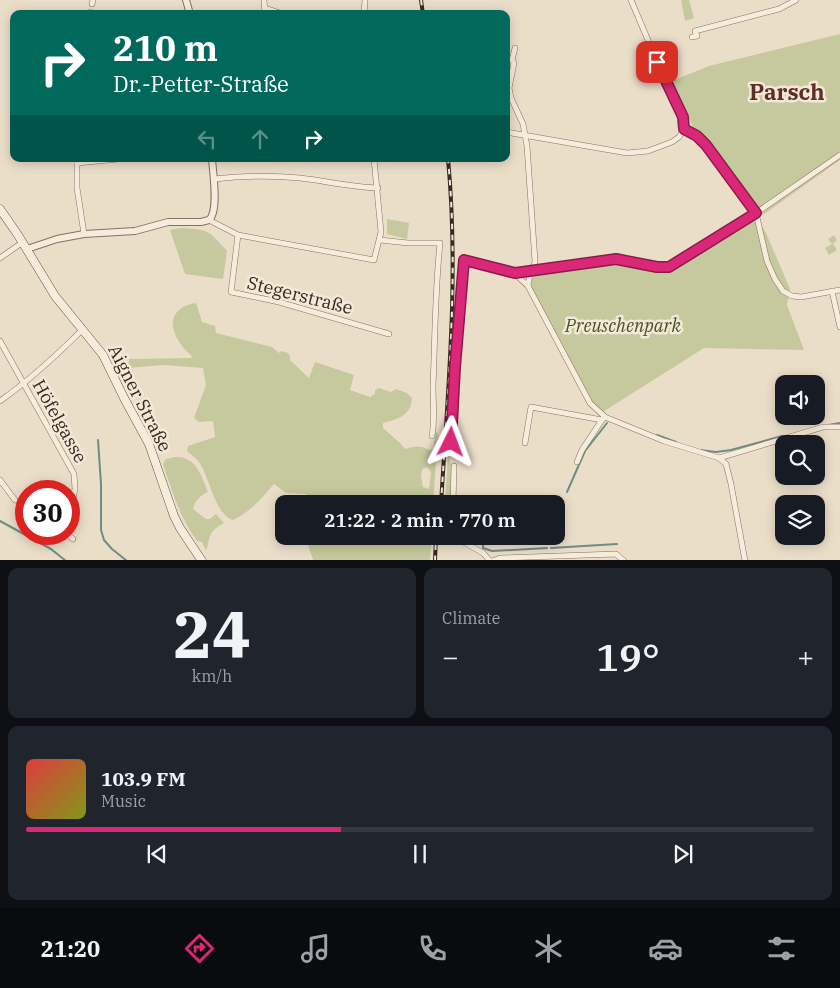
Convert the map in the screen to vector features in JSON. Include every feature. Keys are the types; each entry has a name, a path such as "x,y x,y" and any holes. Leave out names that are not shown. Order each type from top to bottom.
{"main road":[{"name":"Aigner Straße","path":"0,209 55,296 106,360 149,444 174,516 202,560"}],"street":[{"path":"510,132 609,151 632,153 648,151 672,142 679,137 684,129 683,117 652,52 631,0"},
{"path":"692,37 697,36 695,31 779,9 796,0"},
{"path":"510,83 515,48"},
{"path":"510,93 525,134 535,261 528,286"},
{"path":"684,129 697,136 706,145 756,213 767,261 783,291 792,296 801,297 840,290"},
{"path":"451,442 464,260 515,273 616,259 657,267 669,267 756,213 840,155"},
{"path":"77,162 77,188 84,234"},
{"path":"0,258 25,246 57,238 84,234 135,231 168,222 202,222 208,220 213,213 212,162"},
{"path":"208,220 238,235 374,260 381,232 374,162"},
{"path":"214,179 247,176 299,178 355,187 378,188"},
{"name":"Stegerstraße","path":"238,235 231,292 296,306 390,334"},
{"path":"380,240 408,243 440,243 436,304 434,426 432,436"},
{"path":"515,273 528,286 590,403 604,419"},
{"path":"832,291 840,328"},
{"path":"0,401 56,356 83,329"},
{"name":"Höfelgasse","path":"0,341 74,474 74,480"},
{"path":"525,443 531,407 604,419 664,441 719,458 726,464 732,484 745,560"},
{"path":"577,462 582,450 604,419"},
{"path":"719,458 823,427 840,427"},
{"path":"453,495 454,466"},
{"path":"0,480 15,500"},
{"path":"469,545 491,560 500,558 616,554 624,560"}],"green space":[{"path":"681,0 689,0 694,18 685,21"},
{"path":"840,34 840,160 763,215 729,181 701,145 672,81 709,66"},
{"path":"387,219 409,223 407,239 387,234"},
{"name":"Preuschenpark","path":"758,220 766,233 790,289 787,305 804,350 704,348 598,415 530,289 530,281 536,274 575,268 597,261 674,265 723,239 744,225"},
{"path":"181,228 198,229 208,232 227,251 223,279 185,274 170,230"},
{"path":"834,235 837,240 833,244 837,250 829,255 825,248 832,244 828,239"},
{"path":"196,303 202,322 215,326 216,333 272,347 279,353 281,351 288,353 290,360 309,378 315,362 354,375 350,390 370,397 379,388 391,392 396,389 407,393 412,398 409,409 403,416 383,423 383,428 405,449 423,447 429,450 433,449 436,432 438,434 434,495 307,495 286,493 274,484 245,513 233,520 227,516 221,511 199,462 187,451 188,446 215,437 213,421 199,422 194,418 206,385 203,368 164,365 128,368 129,359 191,358 192,356 179,341 175,333 173,325 178,311 185,306","holes":["427,467 431,472 429,489 423,487 421,476 422,469"]},
{"path":"448,454 453,471 451,495 446,495"},
{"path":"175,457 193,463 200,473 208,492 198,499 193,509 206,519 210,519 216,514 224,523 212,532 206,551 202,542 197,541 186,523 163,464 166,459"},
{"path":"308,545 431,545 430,560 313,560"}],"waterway":[{"path":"567,492 585,451 607,423"},
{"path":"828,425 840,423"},
{"path":"657,435 676,442"},
{"path":"700,450 716,452 731,450 775,438"},
{"path":"98,440 101,484 101,530 104,540 126,560"},
{"path":"0,521 51,549 65,560"},
{"path":"551,548 617,544"},
{"path":"483,545 483,548 492,551 547,548"}],"tunnel":[{"path":"91,10 92,4"}],"railway":[{"path":"421,0 422,10"},
{"path":"442,495 451,332 453,245 448,162"},
{"path":"435,560 436,545"}],"district":[{"name":"Parsch","path":"787,91"}],"route":[{"path":"451,442 464,260 515,273 607,259 624,260 657,267 669,267 756,213 706,145 697,136 684,129 683,117 657,62"}]}
